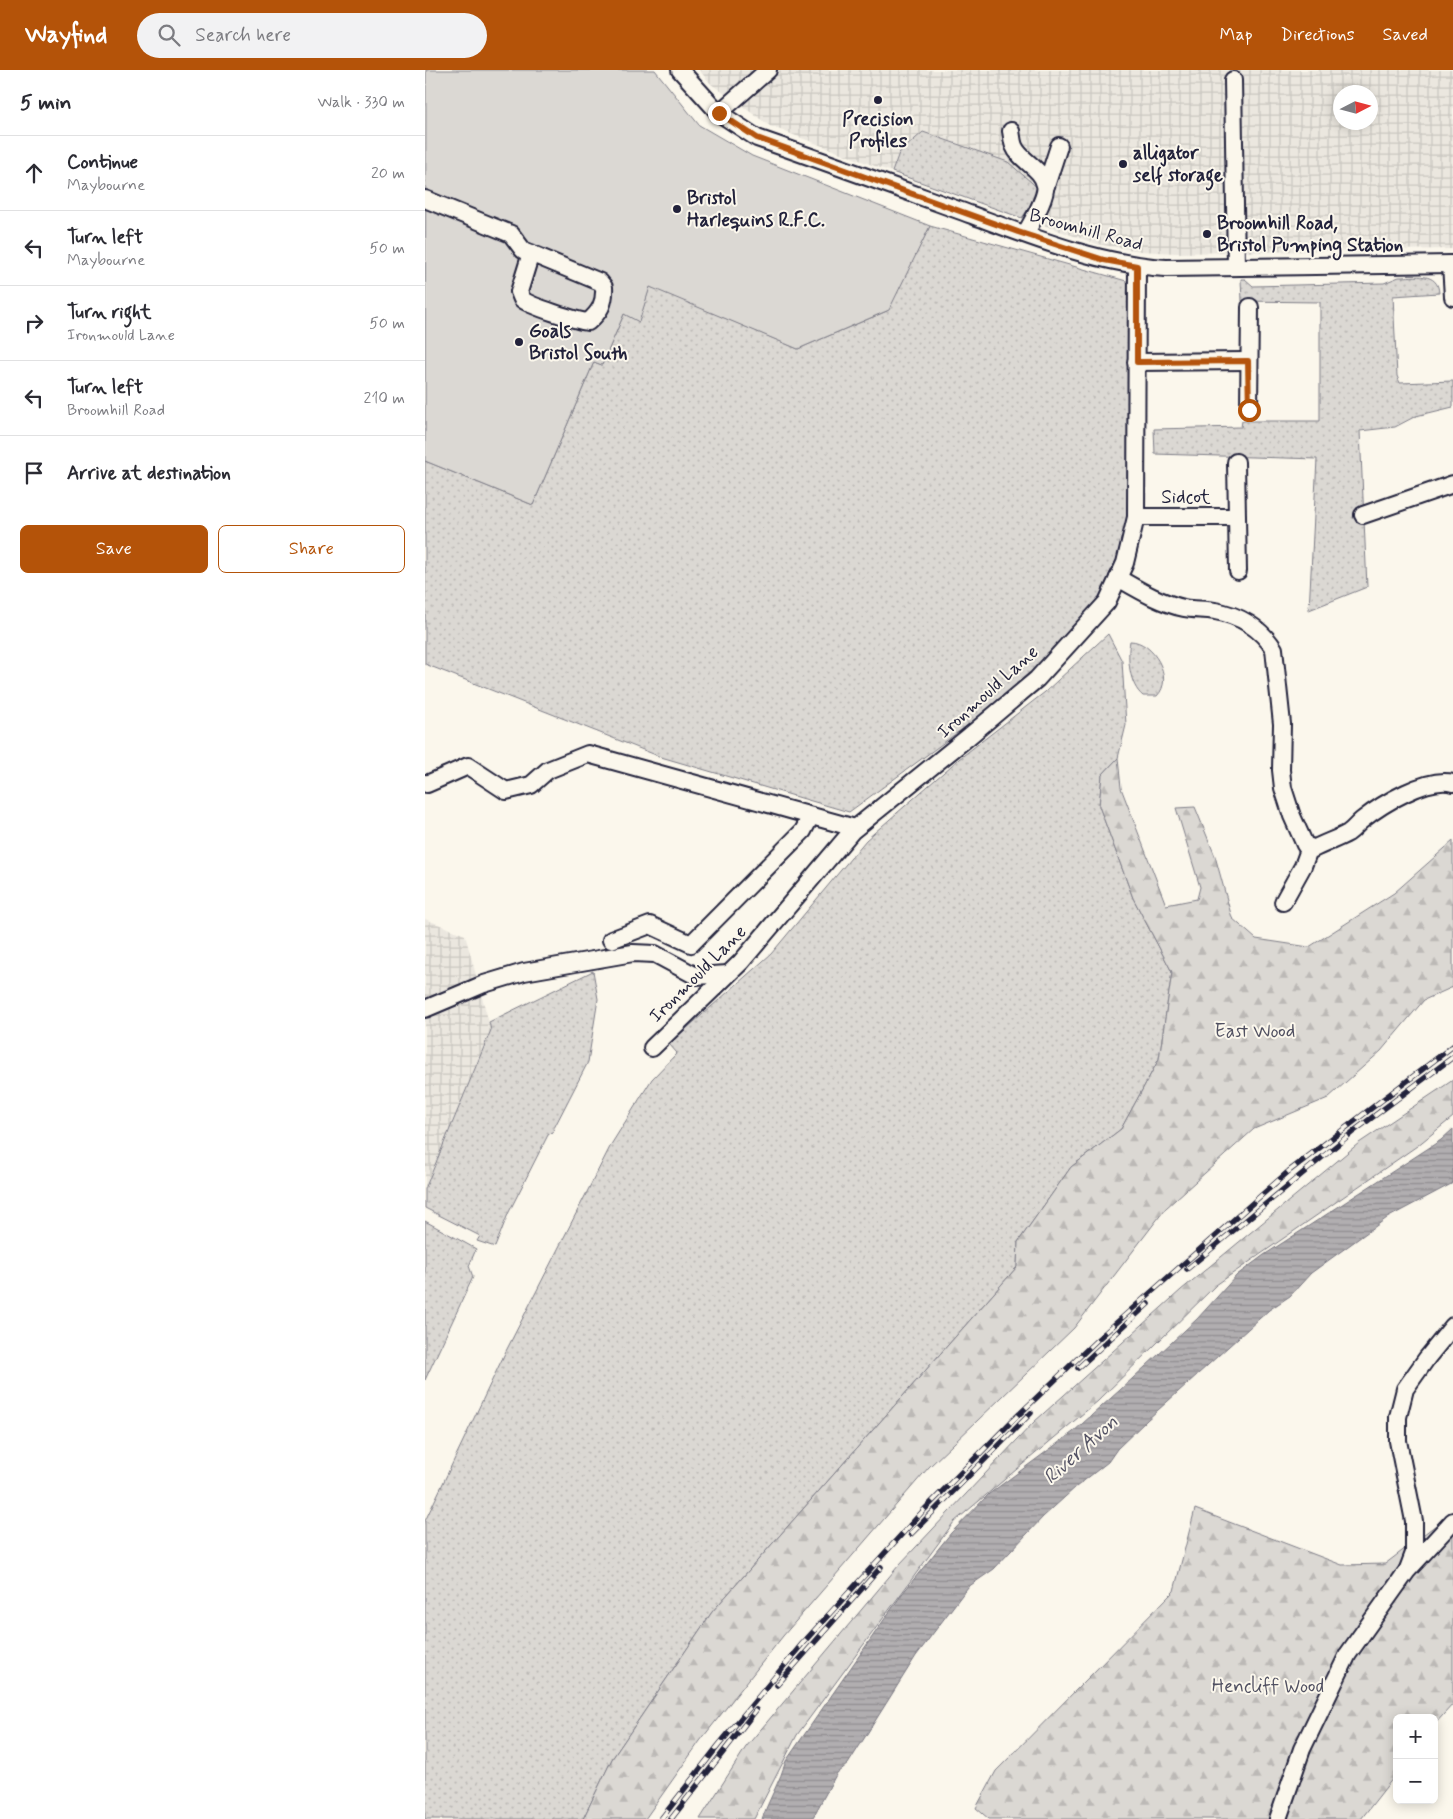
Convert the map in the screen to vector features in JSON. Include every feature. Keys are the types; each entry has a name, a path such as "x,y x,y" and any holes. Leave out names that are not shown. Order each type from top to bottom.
{"street":[{"name":"Broomhill Road","path":"680,70 719,113 781,153 1104,260 1137,266 1165,268 1452,264"},
{"path":"719,113 768,70"},
{"path":"1233,80 1237,266"},
{"path":"1011,130 1014,147 1026,162 1043,177 1046,186"},
{"path":"1025,234 1039,208 1059,146"},
{"path":"425,199 511,234 523,250 531,253 600,282 605,287 605,295 597,314 588,322 579,321 531,304 523,299 519,292 531,253"},
{"path":"1452,264 1453,297"},
{"name":"Ironmould Lane","path":"652,1048 741,962 855,828 960,744 1037,679 1107,602 1125,563 1136,517 1137,266"},
{"path":"1249,307 1249,410"},
{"path":"1137,362 1248,361"},
{"name":"Sidcot","path":"1236,462 1238,571"},
{"path":"1363,515 1453,484"},
{"name":"Sidcot","path":"1136,517 1237,517"},
{"path":"1118,578 1155,599 1184,608 1216,611 1235,616 1251,624 1269,640 1274,649 1283,724 1281,770 1283,788 1292,816 1305,845 1313,850 1349,832 1363,820 1399,797 1430,784 1453,783"},
{"path":"425,783 427,784 468,766 506,791 531,784 548,770 588,754 855,828"},
{"path":"611,940 650,925 691,944 803,831 811,816"},
{"path":"1283,902 1303,866 1310,848"},
{"path":"425,1009 484,984 524,972 633,953 655,954 696,976 728,974"},
{"path":"1407,1571 1414,1553 1414,1521 1398,1441 1398,1417 1405,1389 1453,1326"},
{"path":"1278,1819 1302,1749 1348,1654 1407,1571 1453,1522"}],"shaded area":[{"path":"699,70 1453,70 1453,249 1175,253 1140,251 1097,244 875,166 770,126 711,84"},
{"path":"425,919 465,935 491,1030 425,1189"}],"green space":[{"name":"Bristol Harlequins R.F.C.","path":"426,70 655,70 699,125 752,156 930,226 889,310 798,349 650,287 639,322 624,314 602,365 594,362 533,505 425,461"},
{"path":"923,132 1008,162 1039,189 1022,218 892,172 899,153"},
{"path":"930,226 1130,282 1131,516 1113,576 1101,600 1032,678 849,812 661,757 425,664 425,461 533,505 594,362 602,365 624,314 639,321 650,286 798,349 887,311"},
{"path":"1418,276 1430,278 1438,286 1439,293 1393,296 1397,376 1400,383 1453,381 1453,407 1416,416 1395,427 1360,431 1367,587 1309,610 1317,459 1155,454 1154,429 1241,427 1242,421 1320,421 1320,302 1242,301 1241,279 1245,279 1253,286 1384,283 1399,277"},
{"path":"1108,634 1122,661 1126,725 1118,758 1102,775 1099,806 1133,898 1172,972 1159,1059 1121,1129 1071,1167 1018,1242 1017,1267 712,1612 612,1759 583,1819 425,1819 425,1521 505,1353 612,1143 652,1079 677,1053 669,1044 771,954 866,840 959,759 1045,692"},
{"path":"1130,641 1146,647 1159,662 1164,680 1157,696 1143,696 1135,685 1129,663"},
{"name":"East Wood","path":"1118,758 1121,788 1166,905 1197,899 1200,887 1176,808 1195,807 1215,856 1232,918 1256,939 1309,947 1394,893 1453,841 1453,987 1424,1000 1381,1051 1328,1098 1254,1129 1166,1208 1074,1328 929,1467 783,1636 700,1741 645,1819 583,1819 612,1759 712,1612 1017,1267 1018,1242 1071,1167 1121,1129 1159,1059 1172,972 1133,898 1099,806 1102,775"},
{"path":"593,971 598,999 588,1062 508,1214 495,1247 477,1241 480,1236 425,1208 425,1189 491,1030 489,1022"},
{"path":"1453,1080 1453,1117 1417,1146 1216,1285 1098,1401 954,1522 797,1735 754,1819 700,1819 746,1747 899,1565 1034,1422 1181,1290 1359,1143"},
{"path":"425,1221 476,1249 469,1266 473,1277 425,1380"},
{"name":"Hencliff Wood","path":"1195,1509 1342,1565 1385,1564 1453,1512 1453,1704 1438,1721 1438,1714 1393,1714 1393,1778 1361,1819 989,1819 976,1808 996,1771 1174,1591"}],"water":[{"name":"River Avon","path":"1453,1129 1453,1183 1387,1218 1311,1273 1290,1296 1269,1310 1147,1420 1117,1449 1108,1462 1076,1487 1043,1517 994,1569 968,1587 916,1656 848,1764 837,1773 812,1819 762,1819 786,1761 902,1594 951,1533 989,1494 1073,1432 1197,1319 1237,1275 1264,1255 1441,1140"}],"railway":[{"path":"661,1819 802,1644 923,1511 1011,1422 1098,1339 1289,1171 1453,1046"},
{"path":"1187,1269 1354,1131 1453,1057"},
{"path":"1078,1368 1148,1304"},
{"path":"911,1534 1031,1413"},
{"path":"777,1685 881,1567"},
{"path":"671,1819 756,1710"}],"place":[{"name":"Precision Profiles","path":"878,100"},
{"name":"alligator self storage","path":"1123,164"},
{"name":"Bristol Harlequins R.F.C.","path":"677,209"},
{"name":"Broomhill Road, Bristol Pumping Station","path":"1207,234"},
{"name":"Goals Bristol South","path":"519,342"}],"route":[{"path":"719,113 757,138 1018,232 1104,260 1137,266 1137,362 1248,361 1249,410"}]}
